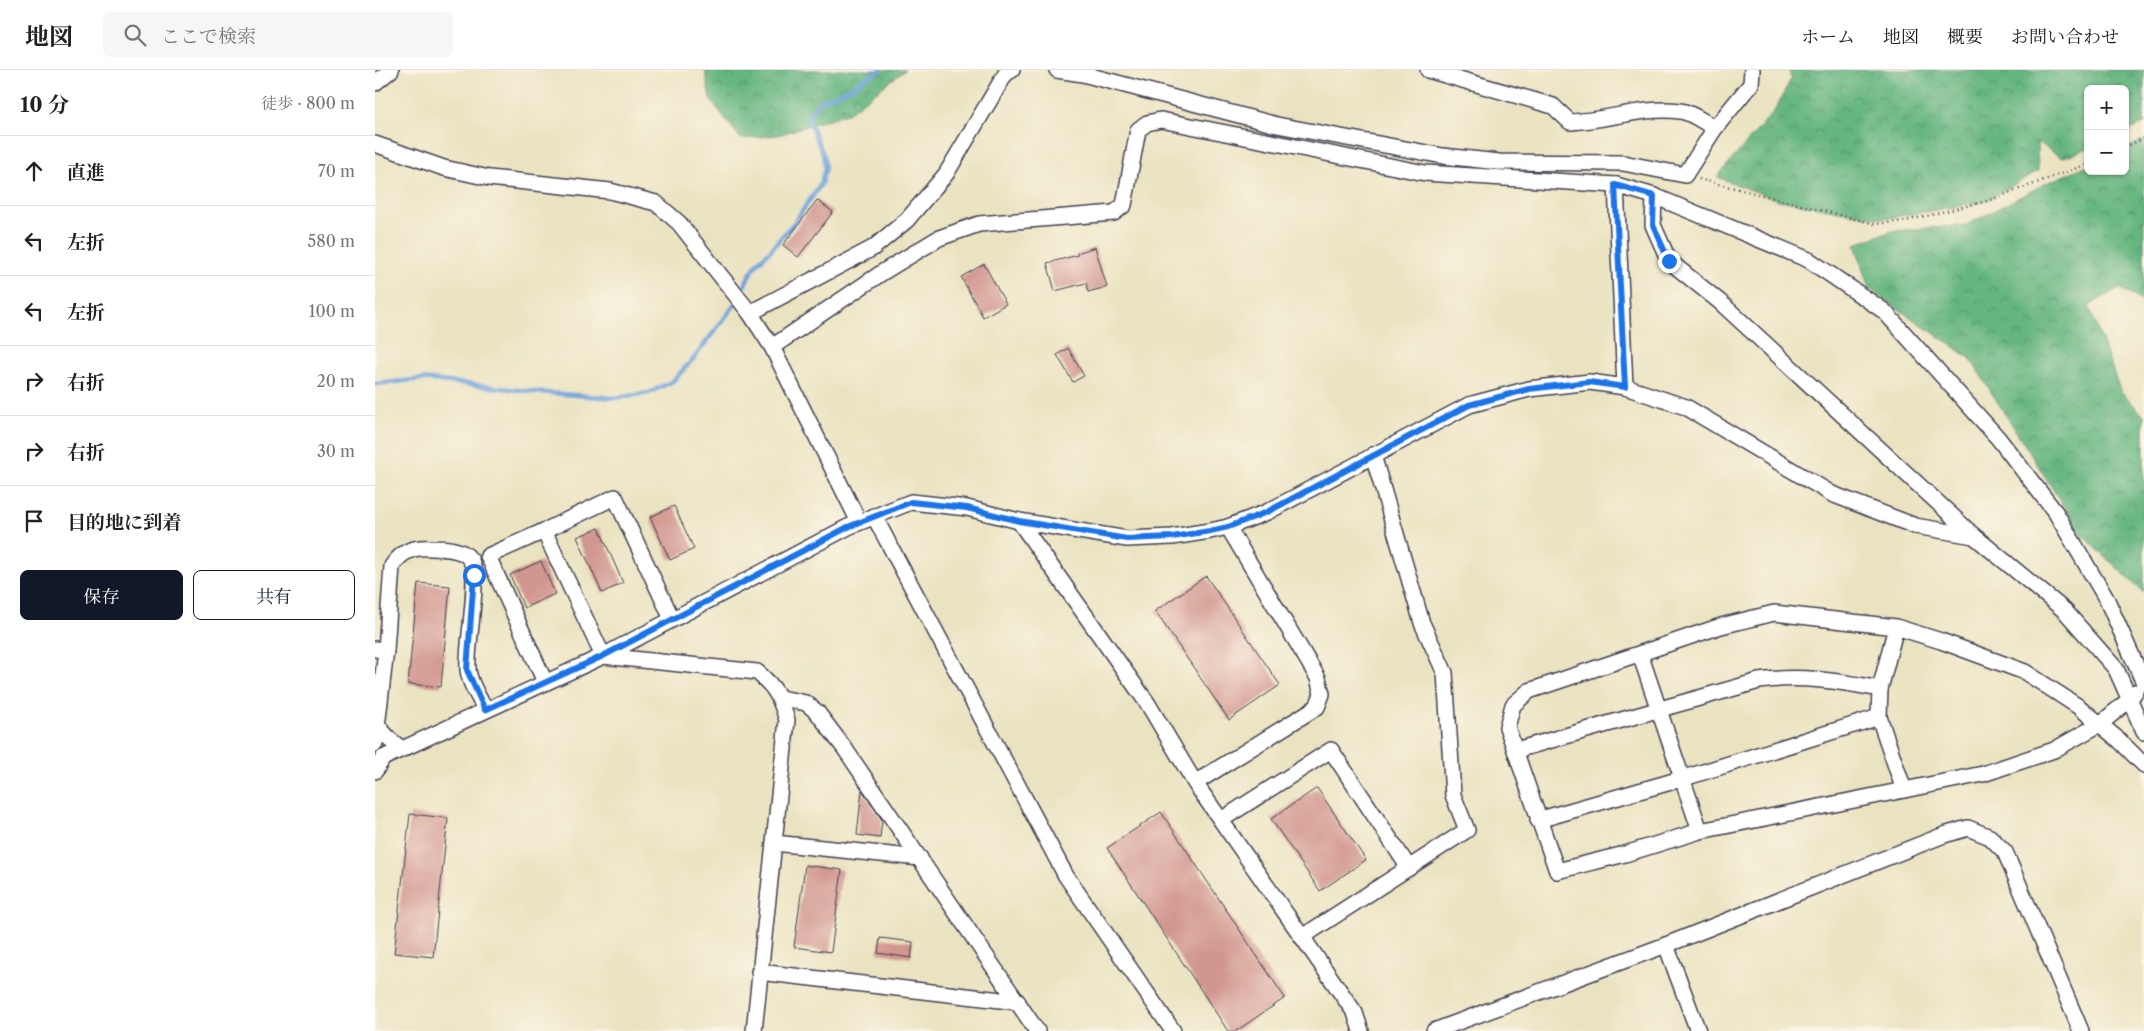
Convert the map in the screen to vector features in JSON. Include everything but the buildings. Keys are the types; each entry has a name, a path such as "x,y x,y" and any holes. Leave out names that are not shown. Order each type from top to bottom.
{"street":[{"path":"375,83 391,70"},
{"path":"751,313 873,248 907,220 945,174 1006,73 1012,70"},
{"path":"1057,70 1083,74 1277,125 1443,156 1499,162 1623,163 1685,175 1715,128 1751,84 1752,70"},
{"path":"1428,70 1553,106 1570,122 1591,122 1637,111 1682,111 1715,128"},
{"path":"772,347 883,272 939,238 979,224 1114,213 1124,205 1139,130 1147,123 1161,120 1425,173 1615,185 1654,196 1809,260 1884,311 1998,438 2056,513 2107,600 2144,681 2129,700 2100,724 2054,750 1983,774 1700,831 1625,854 1557,871 1507,727 1513,705 1529,691 1721,626 1774,613 1896,627 1941,641 2025,672 2079,707 2100,724 2119,740 2144,765"},
{"path":"375,144 444,168 489,178 610,191 656,203 679,223 751,313 772,347 859,522"},
{"path":"1615,185 1625,387"},
{"path":"1654,196 1653,225 1669,261 1720,302 1974,536 2065,611 2116,669 2144,732"},
{"path":"375,771 383,758 603,656 859,522 911,502 967,508 1019,521 1127,539 1172,537 1228,527 1267,512 1469,405 1529,389 1589,382 1625,387 1686,407 1832,494 1915,526 1974,536"},
{"path":"1302,936 1467,830 1453,795 1445,673 1423,623 1373,455"},
{"path":"545,682 488,556 544,532 615,497 673,619"},
{"path":"874,516 1066,876 1173,1031"},
{"path":"1019,521 1148,704 1195,783 1355,1013 1361,1031"},
{"path":"1195,783 1317,707 1322,694 1318,678 1228,527"},
{"path":"544,532 603,656"},
{"path":"375,744 381,650 392,566 400,554 414,548 461,552 470,559 474,575 467,670 485,710"},
{"path":"1896,627 1879,689 1879,717 1903,790"},
{"path":"1640,654 1700,831"},
{"path":"603,656 757,672 772,685 781,698 787,720 754,1031"},
{"path":"1516,750 1759,681 1783,678 1836,681 1879,689"},
{"path":"781,698 807,703 817,712 845,749 1037,1031"},
{"path":"1538,820 1681,779 1879,717"},
{"path":"377,724 390,740 402,749"},
{"path":"1221,820 1331,750 1409,868"},
{"path":"1434,1031 1666,945 1944,835 1968,828 1990,837 2005,852 2081,1031"},
{"path":"774,843 920,858"},
{"path":"1666,945 1698,1031"},
{"path":"759,972 1018,1002"}],"path":[{"path":"2129,144 2144,138"},
{"path":"1685,175 1875,224 1905,221 1987,200 2084,165"}],"green space":[{"path":"705,70 905,70 848,113 778,135 741,139 710,99"},
{"path":"1789,70 2144,70 2144,124 2129,130 2129,85 2084,85 2084,150 2062,158 2037,142 2038,171 1984,202 1883,219 1778,200 1717,177 1775,110 1791,79"},
{"path":"2144,140 2144,302 2119,288 2089,306 2120,390 2144,416 2144,593 2082,535 1969,357 1869,289 1855,244 1892,231 1967,225 2042,185 2084,167 2084,175 2129,175 2129,147"}],"waterway":[{"path":"375,384 423,379 536,392 615,398 649,393 673,381 694,358 736,303 758,262 796,220 821,184 825,167 823,154 808,119 811,112 820,102 850,88 881,70"}],"route":[{"path":"474,575 467,670 485,710 603,656 848,527 911,502 967,508 1019,521 1127,539 1172,537 1228,527 1267,512 1469,405 1529,389 1589,382 1625,387 1615,185 1654,196 1653,225 1669,261"}]}
